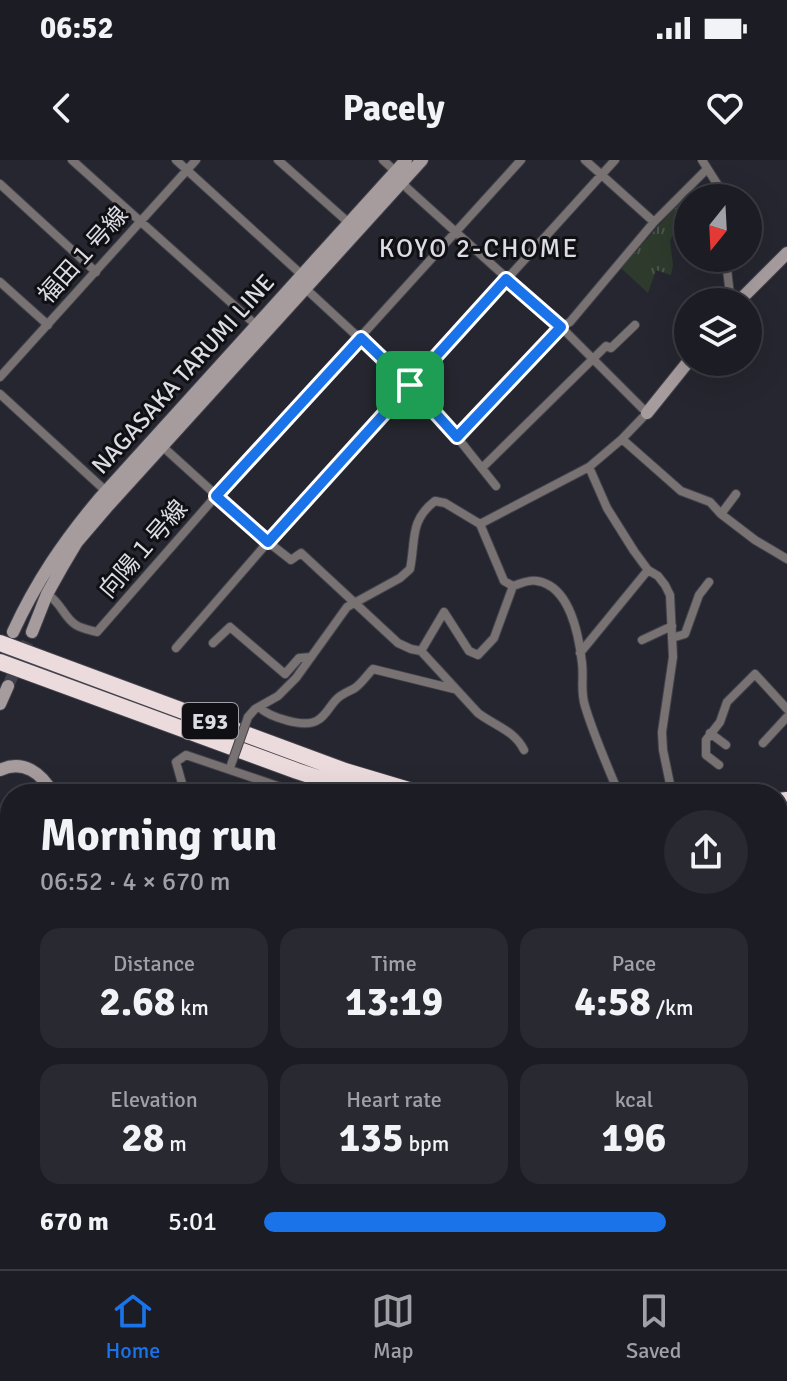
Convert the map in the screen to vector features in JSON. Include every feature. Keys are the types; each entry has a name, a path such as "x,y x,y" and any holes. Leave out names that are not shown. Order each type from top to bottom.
{"highway":[{"name":"E93","path":"6,638 345,771 389,784"},
{"name":"E93","path":"0,662 336,784"}],"main road":[{"name":"NAGASAKA TARUMI LINE","path":"6,638 68,536 162,446 399,177 406,160"},
{"name":"NAGASAKA TARUMI LINE","path":"32,632 47,594 77,542 111,495 256,325 304,282 349,223 422,160"},
{"path":"752,288 787,253"},
{"path":"647,413 677,376"},
{"path":"0,704 8,686"},
{"path":"0,770 15,765 29,768 46,784"}],"street":[{"path":"72,160 256,325"},
{"path":"176,160 410,385 496,486"},
{"name":"福田１号線","path":"0,377 196,160"},
{"path":"278,160 349,223"},
{"path":"383,160 506,279 561,327 647,413 589,467 480,524"},
{"name":"向陽１号線","path":"47,594 78,626 97,632 521,160"},
{"path":"585,160 654,222"},
{"path":"176,648 268,542 615,160"},
{"path":"702,160 717,184"},
{"path":"457,437 561,327 570,322 654,222 707,169"},
{"path":"0,184 96,272"},
{"path":"0,282 48,325"},
{"path":"482,468 606,346 611,348 635,325"},
{"path":"0,394 111,495"},
{"path":"622,439 681,491 710,502 755,540 787,559"},
{"path":"162,446 268,542 291,560 301,553 398,643 421,651 478,713 519,739 524,750"},
{"path":"589,467 607,508 648,570 658,576 670,595 673,657 662,732 670,784"},
{"path":"721,514 736,494"},
{"path":"230,767 248,717 278,696 296,678 347,607 400,578 410,569 416,526 422,511 435,501 445,503 480,524 504,581 513,586 536,580 557,591 570,609 582,665 581,688 585,705 615,784"},
{"path":"580,653 648,570"},
{"path":"672,638 685,634 696,593 709,582"},
{"path":"421,651 444,612 469,651 478,655 494,638 513,586"},
{"path":"642,640 672,626"},
{"path":"213,643 230,627 285,674 299,658 311,657"},
{"path":"259,707 289,721 312,724 321,719 337,698 356,687 373,669 455,689"},
{"path":"719,765 706,755 706,740 720,722 727,702 755,674 787,709"},
{"path":"763,743 787,717"},
{"path":"710,733 726,745"},
{"path":"182,784 176,762 186,755 274,784"}],"green space":[{"path":"674,209 674,233 670,241 671,275 656,270 648,293 621,268"}],"tunnel":[{"path":"8,686 32,632"}],"district":[{"name":"KOYO 2-CHOME","path":"479,248"}],"route":[{"path":"410,385 268,542 216,496 361,338 410,385 506,279 561,327 457,437 410,385"}]}
